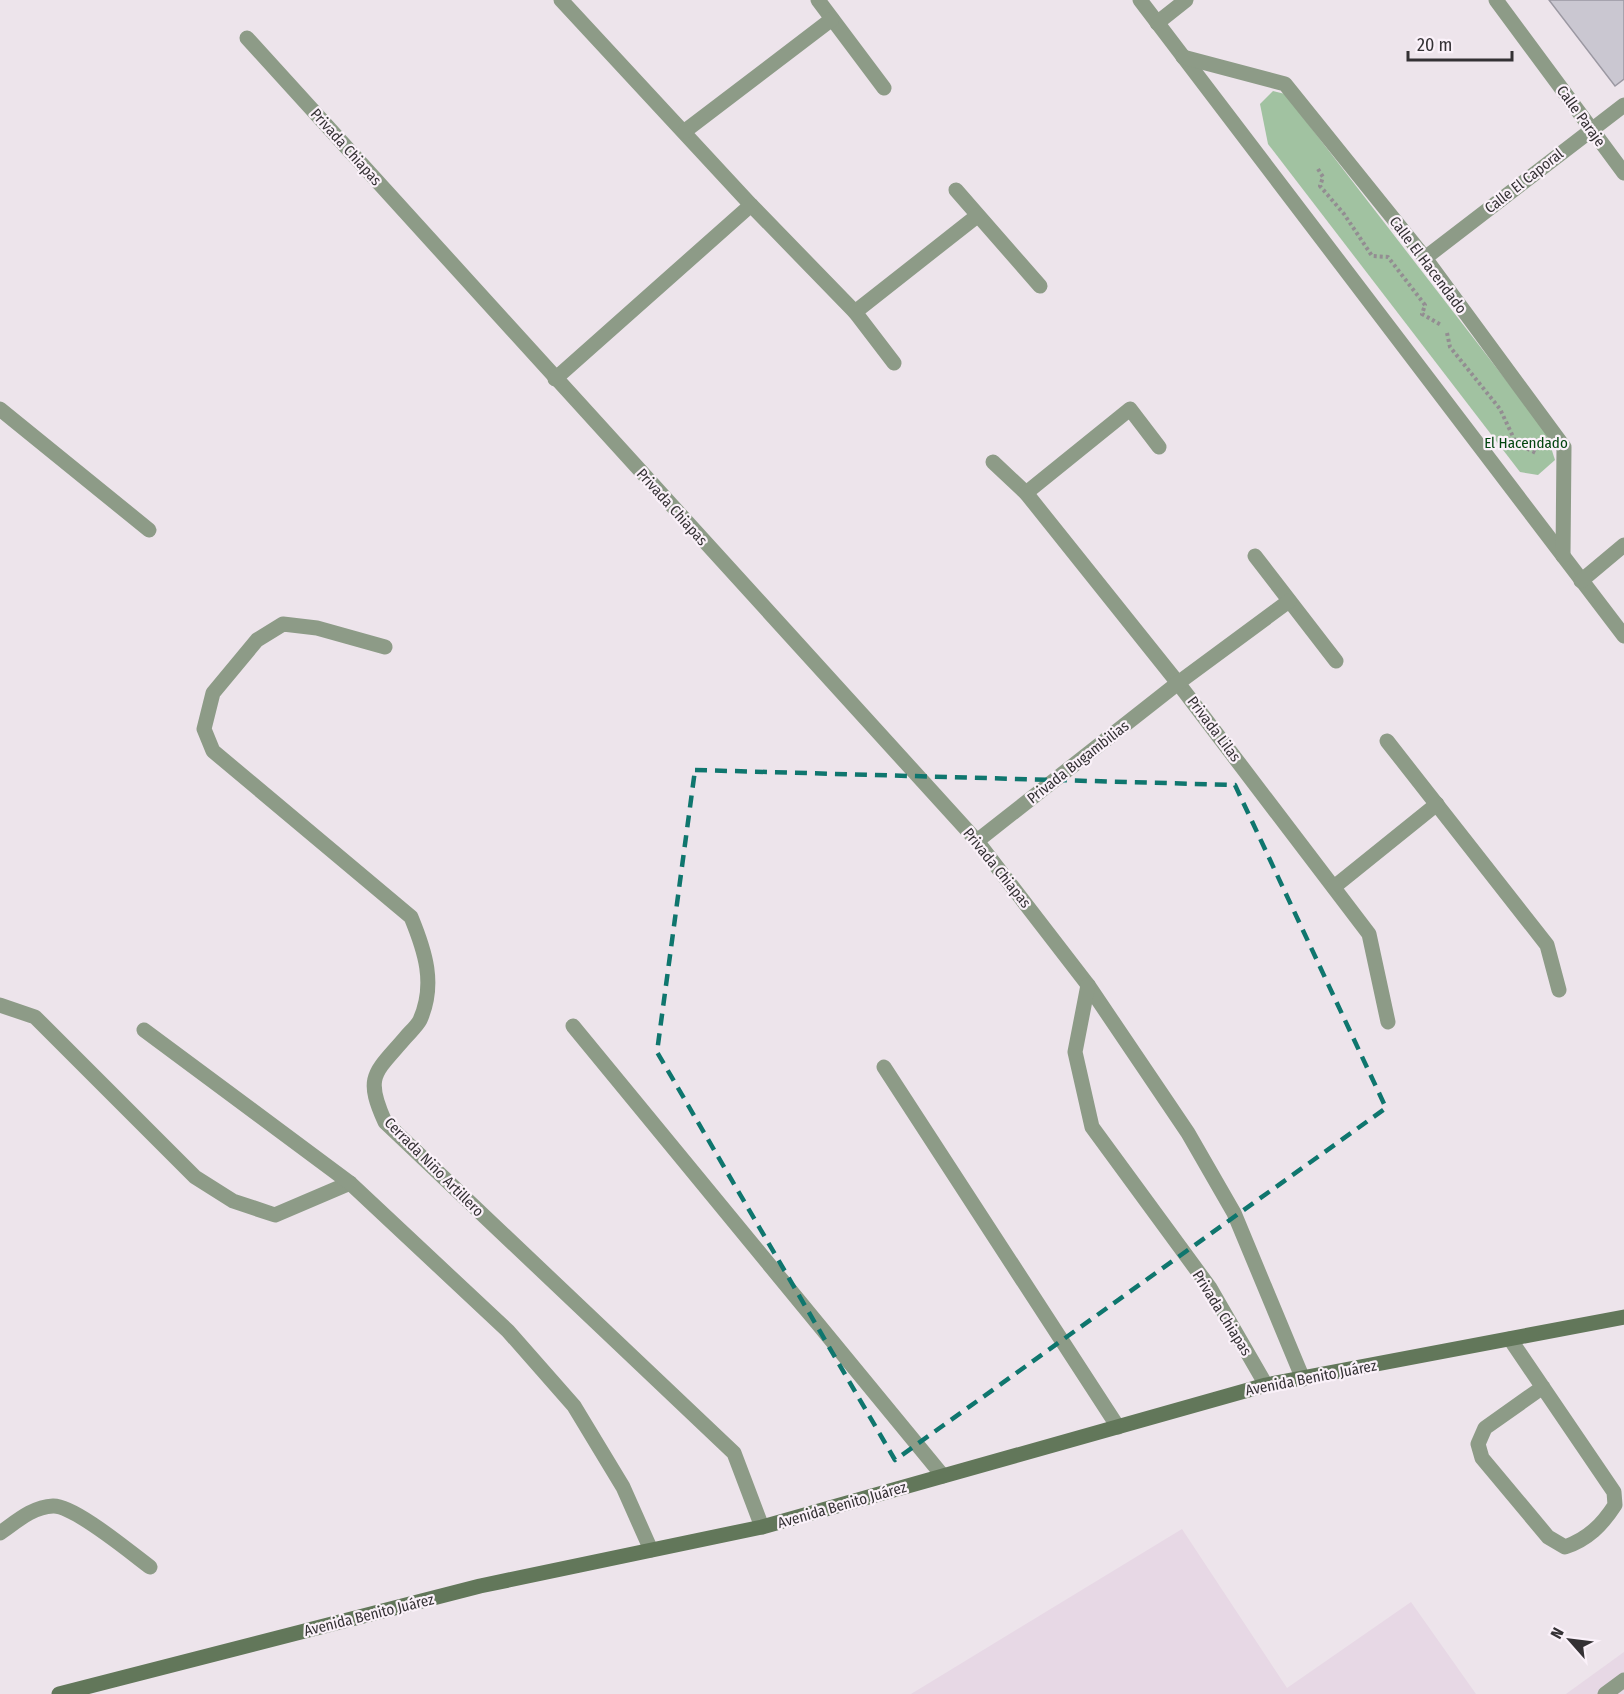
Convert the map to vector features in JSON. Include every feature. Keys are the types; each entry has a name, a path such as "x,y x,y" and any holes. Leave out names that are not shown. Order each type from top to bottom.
{"street":[{"path":"561,0 685,131 751,205 855,312 894,363"},
{"path":"818,0 884,88"},
{"path":"1140,0 1624,636"},
{"path":"1157,23 1186,0"},
{"name":"Calle Paraje","path":"1496,0 1624,173"},
{"path":"685,131 832,19"},
{"name":"Privada Chiapas","path":"247,38 977,841 1088,985 1188,1133 1234,1213 1303,1379"},
{"name":"Calle El Hacendado","path":"1183,57 1285,84 1425,258 1564,447 1563,556"},
{"name":"Calle El Caporal","path":"1425,258 1624,105"},
{"path":"956,190 1040,286"},
{"path":"555,379 751,205"},
{"path":"855,312 977,216"},
{"path":"1026,493 1130,409 1159,447"},
{"path":"0,410 149,530"},
{"name":"Privada Lilas","path":"993,462 1026,493 1178,683 1369,934 1388,1022"},
{"path":"1581,581 1624,545"},
{"path":"1256,556 1336,661"},
{"name":"Privada Bugambilias","path":"977,841 1178,683 1289,601"},
{"name":"Cerrada Niño Artillero","path":"385,647 317,628 283,624 257,640 213,693 204,729 213,751 411,917 425,951 430,982 419,1021 376,1072 373,1097 385,1122 734,1453 762,1527"},
{"path":"1387,741 1547,945 1559,990"},
{"path":"1334,887 1437,804"},
{"name":"Privada Chiapas","path":"1088,985 1075,1052 1092,1127 1210,1288 1266,1385"},
{"path":"0,1005 35,1017 195,1178 233,1201 275,1215 350,1184"},
{"path":"573,1026 943,1476"},
{"path":"144,1030 350,1184 508,1331 574,1406 623,1487 651,1550"},
{"path":"884,1067 1118,1427"},
{"name":"Avenida Benito Juárez","path":"59,1694 480,1586 762,1527 1266,1385 1624,1317"},
{"path":"1510,1339 1614,1492 1615,1505 1604,1522 1581,1541 1565,1547 1548,1537 1482,1458 1478,1444 1485,1428 1543,1388"},
{"path":"0,1533 29,1512 54,1506 80,1516 150,1567"},
{"path":"1605,1694 1624,1680"}],"path":[{"path":"1317,168 1323,177 1320,186 1344,214 1372,256 1388,257 1425,305 1422,314 1446,328 1450,347 1500,409 1516,443 1534,451 1541,459"}],"highlighted area":[{"path":"695,770 1235,785 1386,1108 895,1460 657,1052"}],"shaded area":[{"path":"1182,1529 1287,1688 1411,1602 1476,1694 911,1694"},
{"path":"1624,1652 1624,1694 1566,1694"}],"green space":[{"name":"El Hacendado","path":"1273,91 1285,94 1546,432 1555,460 1538,475 1520,472 1268,144 1260,104"}],"building":[{"path":"1549,0 1624,0 1624,79 1615,86"}]}
